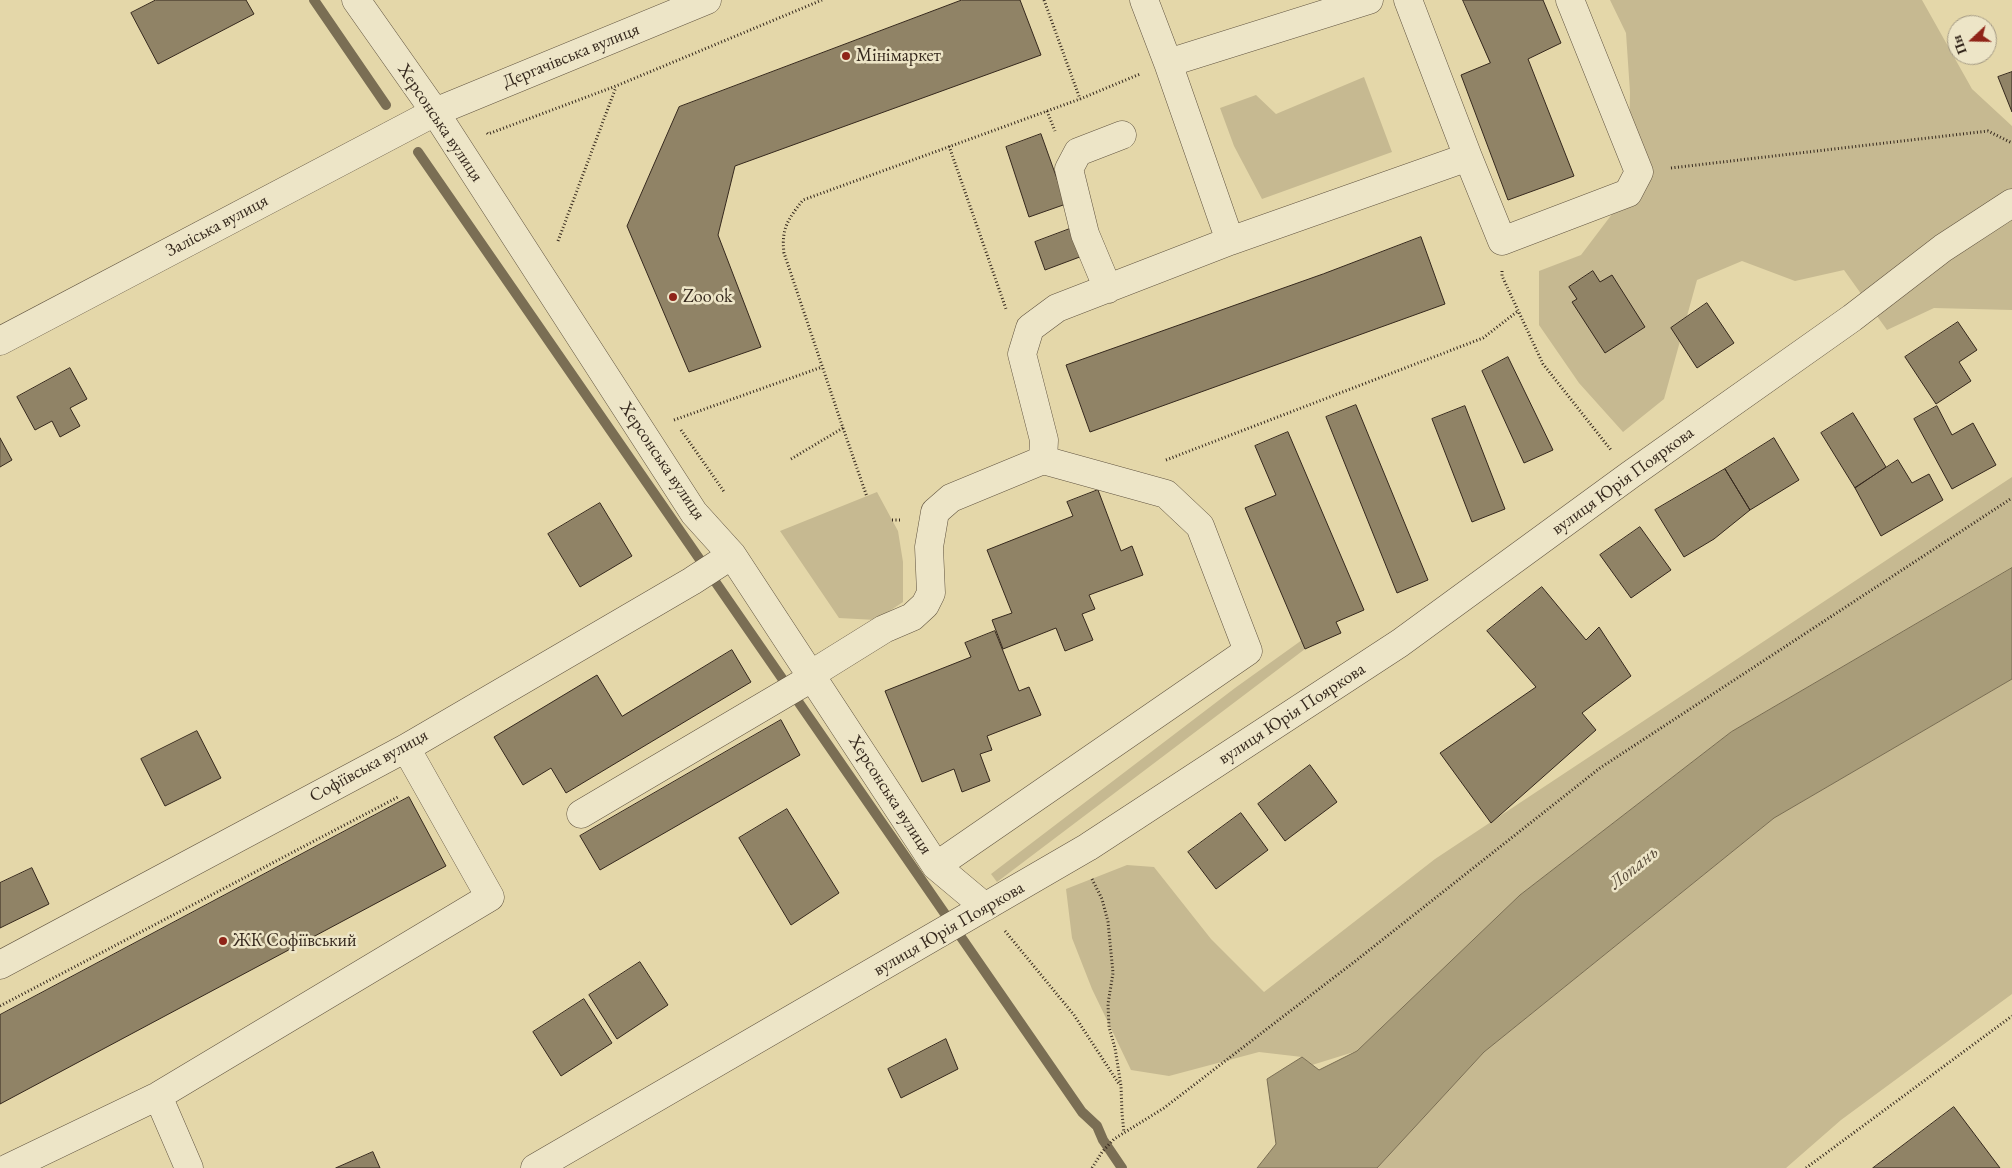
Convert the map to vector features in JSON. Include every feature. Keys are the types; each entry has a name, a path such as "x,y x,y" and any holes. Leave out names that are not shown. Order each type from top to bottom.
{"street":[{"name":"Херсонська вулиця","path":"356,0 435,112 694,513 727,558 806,679 936,866 979,911"},
{"name":"Дергачівська вулиця","path":"435,112 707,0"},
{"path":"1144,0 1230,241"},
{"path":"1168,63 1369,0"},
{"path":"1408,0 1502,241 1628,193 1639,172 1570,0"},
{"name":"Заліська вулиця","path":"0,340 435,112"},
{"path":"1108,289 1085,234 1069,169 1078,152 1122,135"},
{"path":"1043,460 1044,440 1022,354 1030,328 1057,308 1230,241 1468,157"},
{"name":"вулиця Юрія Пояркова","path":"534,1168 1088,847 1400,643 1630,474 1852,318 1943,248 2012,203"},
{"path":"581,814 772,701 884,629 912,617 925,605 931,593 928,547 935,512 951,498 1043,460 1166,494 1200,526 1248,651 936,866"},
{"name":"Софіївська вулиця","path":"0,965 406,748 692,581 727,558"},
{"path":"8,1168 158,1096 490,896 406,748"},
{"path":"158,1096 189,1168"}],"path":[{"path":"460,101 488,134 616,86 822,0"},
{"path":"1044,0 1080,98"},
{"path":"867,496 784,253 782,237 789,217 803,200 1080,98 1168,63"},
{"path":"558,241 616,86"},
{"path":"1639,172 1988,131 2012,143"},
{"path":"949,146 1022,354"},
{"path":"1502,241 1502,276 1543,364 1630,474"},
{"path":"1130,484 1164,461 1483,338 1518,311"},
{"path":"674,420 822,367"},
{"path":"791,459 843,428"},
{"path":"1092,1168 1102,1152 1114,1139 1164,1108 1358,960 1600,768 2012,498"},
{"path":"0,1006 425,782"},
{"path":"1088,847 1085,866 1102,898 1108,922 1113,973 1108,1004 1109,1027 1115,1048 1121,1086 1124,1133"},
{"path":"979,911 1074,1015 1121,1086"},
{"path":"1806,1168 2012,1016"}],"shaded area":[{"path":"1610,0 1922,0 1947,44 1947,65 1959,65 1972,89 2012,126 2012,310 1934,308 1887,330 1844,270 1795,281 1742,261 1697,280 1664,399 1623,432 1579,383 1539,325 1539,271 1581,255 1628,193 1630,92 1626,33"},
{"path":"1364,77 1392,152 1262,199 1234,146 1220,108 1256,95 1276,114"},
{"path":"2012,477 2012,568 1731,732 1520,895 1357,1051 1312,1065 1302,1057 1259,1052 1169,1076 1131,1070 1092,989 1072,938 1066,889 1127,865 1154,867 1211,939 1264,992 1435,859"},
{"path":"877,492 898,531 903,562 903,602 876,620 839,618 780,531"},
{"path":"1302,640 1305,649 997,882 991,874 1235,688"},
{"path":"2012,679 2012,994 1841,1120 1786,1168 1377,1168 1484,1052 1774,818"}],"water":[{"name":"Лопань","path":"2012,568 2012,679 1774,818 1484,1052 1377,1168 1257,1168 1276,1144 1267,1079 1302,1057 1319,1070 1357,1051 1520,895 1731,732"}],"building":[{"path":"156,0 246,0 254,14 158,64 131,13"},
{"path":"962,0 1020,0 1041,55 735,166 718,235 761,347 689,372 627,226 679,107"},
{"path":"1463,0 1543,0 1561,43 1528,59 1574,176 1508,200 1461,75 1490,63"},
{"path":"2012,72 2012,112 1998,77"},
{"path":"1041,134 1066,204 1029,217 1006,147"},
{"path":"1075,227 1085,255 1045,270 1035,242"},
{"path":"1421,237 1445,304 1090,432 1066,365 1323,274"},
{"path":"1593,271 1600,282 1612,275 1645,327 1605,353 1572,302 1577,299 1569,287"},
{"path":"1707,303 1734,343 1697,368 1671,328"},
{"path":"1958,322 1977,350 1959,362 1971,381 1936,404 1905,357"},
{"path":"1508,357 1553,450 1524,463 1482,371"},
{"path":"70,368 87,399 70,408 80,426 60,437 52,421 35,430 17,397"},
{"path":"1356,405 1428,580 1397,593 1326,417"},
{"path":"1465,406 1505,509 1472,522 1432,419"},
{"path":"1937,406 1952,435 1973,423 1996,465 1952,489 1914,419"},
{"path":"1853,413 1886,467 1855,488 1821,433"},
{"path":"1288,432 1364,610 1336,622 1341,633 1305,649 1245,508 1276,495 1255,446"},
{"path":"0,438 12,460 0,467"},
{"path":"1774,438 1799,480 1750,510 1725,469"},
{"path":"1898,460 1912,483 1929,474 1943,500 1881,536 1855,488"},
{"path":"1725,469 1750,510 1714,539 1684,557 1655,510"},
{"path":"1098,490 1121,551 1132,546 1143,575 1089,595 1095,609 1082,614 1093,640 1065,651 1056,628 1003,649 992,620 1012,613 987,550 1073,516 1067,502"},
{"path":"600,503 632,556 580,587 548,534"},
{"path":"1640,527 1671,570 1631,598 1600,555"},
{"path":"1542,587 1586,640 1599,627 1631,676 1582,713 1596,730 1491,823 1440,753 1536,687 1487,631"},
{"path":"995,631 1019,691 1029,687 1041,715 987,736 992,750 980,754 990,781 962,792 954,769 922,782 885,691 971,657 965,643"},
{"path":"732,650 751,682 566,793 551,768 523,785 494,737 597,675 622,716"},
{"path":"781,720 800,755 600,870 580,836"},
{"path":"197,731 221,778 165,806 141,759"},
{"path":"1310,765 1337,802 1285,841 1258,804"},
{"name":"ЖК Софіївський","path":"409,797 446,866 0,1104 0,1015"},
{"path":"787,809 839,893 791,925 739,838"},
{"path":"1241,813 1268,850 1216,889 1188,852"},
{"path":"32,868 49,904 0,928 0,883"},
{"path":"640,962 668,1005 617,1039 589,995"},
{"path":"584,999 612,1043 561,1076 533,1032"},
{"path":"946,1039 958,1069 901,1098 888,1069"},
{"path":"1954,1107 2000,1168 1873,1168"},
{"path":"373,1152 380,1168 336,1168"}],"waterway":[{"path":"314,0 386,105"},
{"path":"418,152 1082,1112 1097,1126 1103,1140 1122,1168"}],"place":[{"name":"Мінімаркет","path":"846,56"},
{"name":"Zoo ok","path":"673,297"},
{"name":"ЖК Софіївський","path":"223,941"}]}
